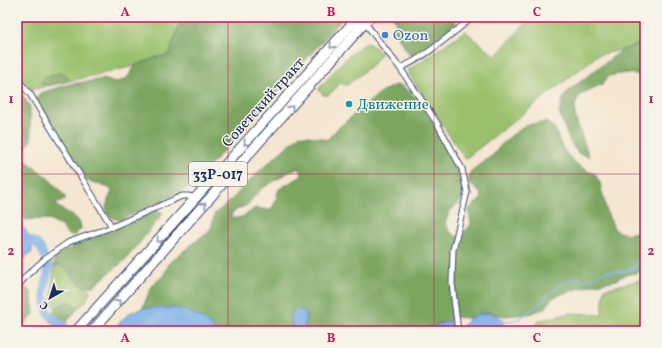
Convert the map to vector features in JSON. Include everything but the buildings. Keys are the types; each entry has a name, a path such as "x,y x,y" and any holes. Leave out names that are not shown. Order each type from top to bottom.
{"highway":[{"name":"Советский тракт","path":"76,331 196,198 365,19"},
{"name":"Советский тракт","path":"92,331 293,106 365,19"}],"street":[{"path":"400,68 419,58 474,17"},
{"path":"365,19 437,123 462,169 467,192 453,250 452,283 458,331"},
{"path":"17,79 30,94 112,227"},
{"path":"17,287 27,275 46,258 69,242 112,227 182,196 196,198"}],"green space":[{"path":"17,17 183,17 170,58 30,90 17,76"},
{"path":"182,17 344,17 200,177 182,191 120,220 109,216 107,213 106,209 112,191 109,188 86,180 79,174 36,99 40,93 70,84 105,79 115,82 121,81 127,78 136,65 157,57 169,55"},
{"path":"393,17 452,17 456,23 412,58 394,31 396,22"},
{"path":"532,17 645,17 645,42 622,50 598,55 465,159 407,71 465,31 495,56"},
{"path":"645,42 645,75 625,73 609,76 602,84 583,93 578,98 575,105 575,117 589,157 578,153 571,144 559,113 563,99 568,91 622,50"},
{"path":"367,43 376,48 381,54 369,67 347,85 341,83 329,95 324,95 318,90 353,52"},
{"path":"63,73 68,77 68,79 54,84 46,85 40,83 47,77"},
{"path":"395,85 402,86 418,99 439,131 456,162 461,180 463,199 450,211 445,223 449,231 457,237 464,233 471,224 469,209 482,198 481,194 468,182 471,171 493,155 503,143 526,125 547,122 555,129 560,143 570,158 579,166 595,174 600,183 607,213 615,230 622,233 630,233 645,229 645,271 625,275 616,280 564,293 550,300 546,308 529,314 504,316 490,313 476,315 469,318 454,317 449,321 417,331 304,331 306,316 291,320 292,331 216,331 209,323 174,308 142,309 152,286 164,275 170,262 211,229 215,213 226,205 257,173 300,135 323,138 325,140 328,139 337,129 381,92","holes":["294,169 299,169 302,173 300,177 279,189 274,205 270,210 255,208 242,217 232,218 231,214 247,205 261,189"]},
{"path":"17,87 30,107 31,141 24,150 22,155 23,158 48,178 65,196 65,200 57,202 56,205 78,220 81,229 75,235 68,235 61,226 47,219 25,220 17,205"},
{"path":"156,211 162,212 162,215 127,258 94,286 83,286 64,268 59,265 54,267 54,260 61,252"},
{"path":"57,265 65,267 74,279 90,292 86,301 78,308 71,302 65,303 56,308 51,302 54,267"},
{"path":"645,279 645,331 531,331 531,328 541,320 571,313 602,315 604,289"},
{"path":"24,287 31,292 34,314 25,323 17,325 17,294"},
{"path":"71,302 78,308 66,323 56,327 50,320 51,313 61,305"}],"water":[{"path":"17,221 24,228 32,241 32,252 17,264"},
{"path":"152,308 174,308 186,311 203,319 216,331 112,331 125,317 134,311"},
{"path":"296,310 301,310 306,314 304,331 293,331 292,315"},
{"path":"490,313 498,316 504,323 489,331 459,331 470,318 480,314"},
{"path":"449,321 457,331 417,331"}],"waterway":[{"path":"17,236 31,240 37,244 44,256"},
{"path":"502,323 504,321 517,320 542,302 550,293 565,282 578,278 585,280 594,278 603,272 620,272 634,268 645,256"},
{"path":"47,263 49,266 44,293 48,314 65,327"}],"place":[{"name":"Ozon","path":"385,35"},
{"name":"Движение","path":"349,104"}]}
